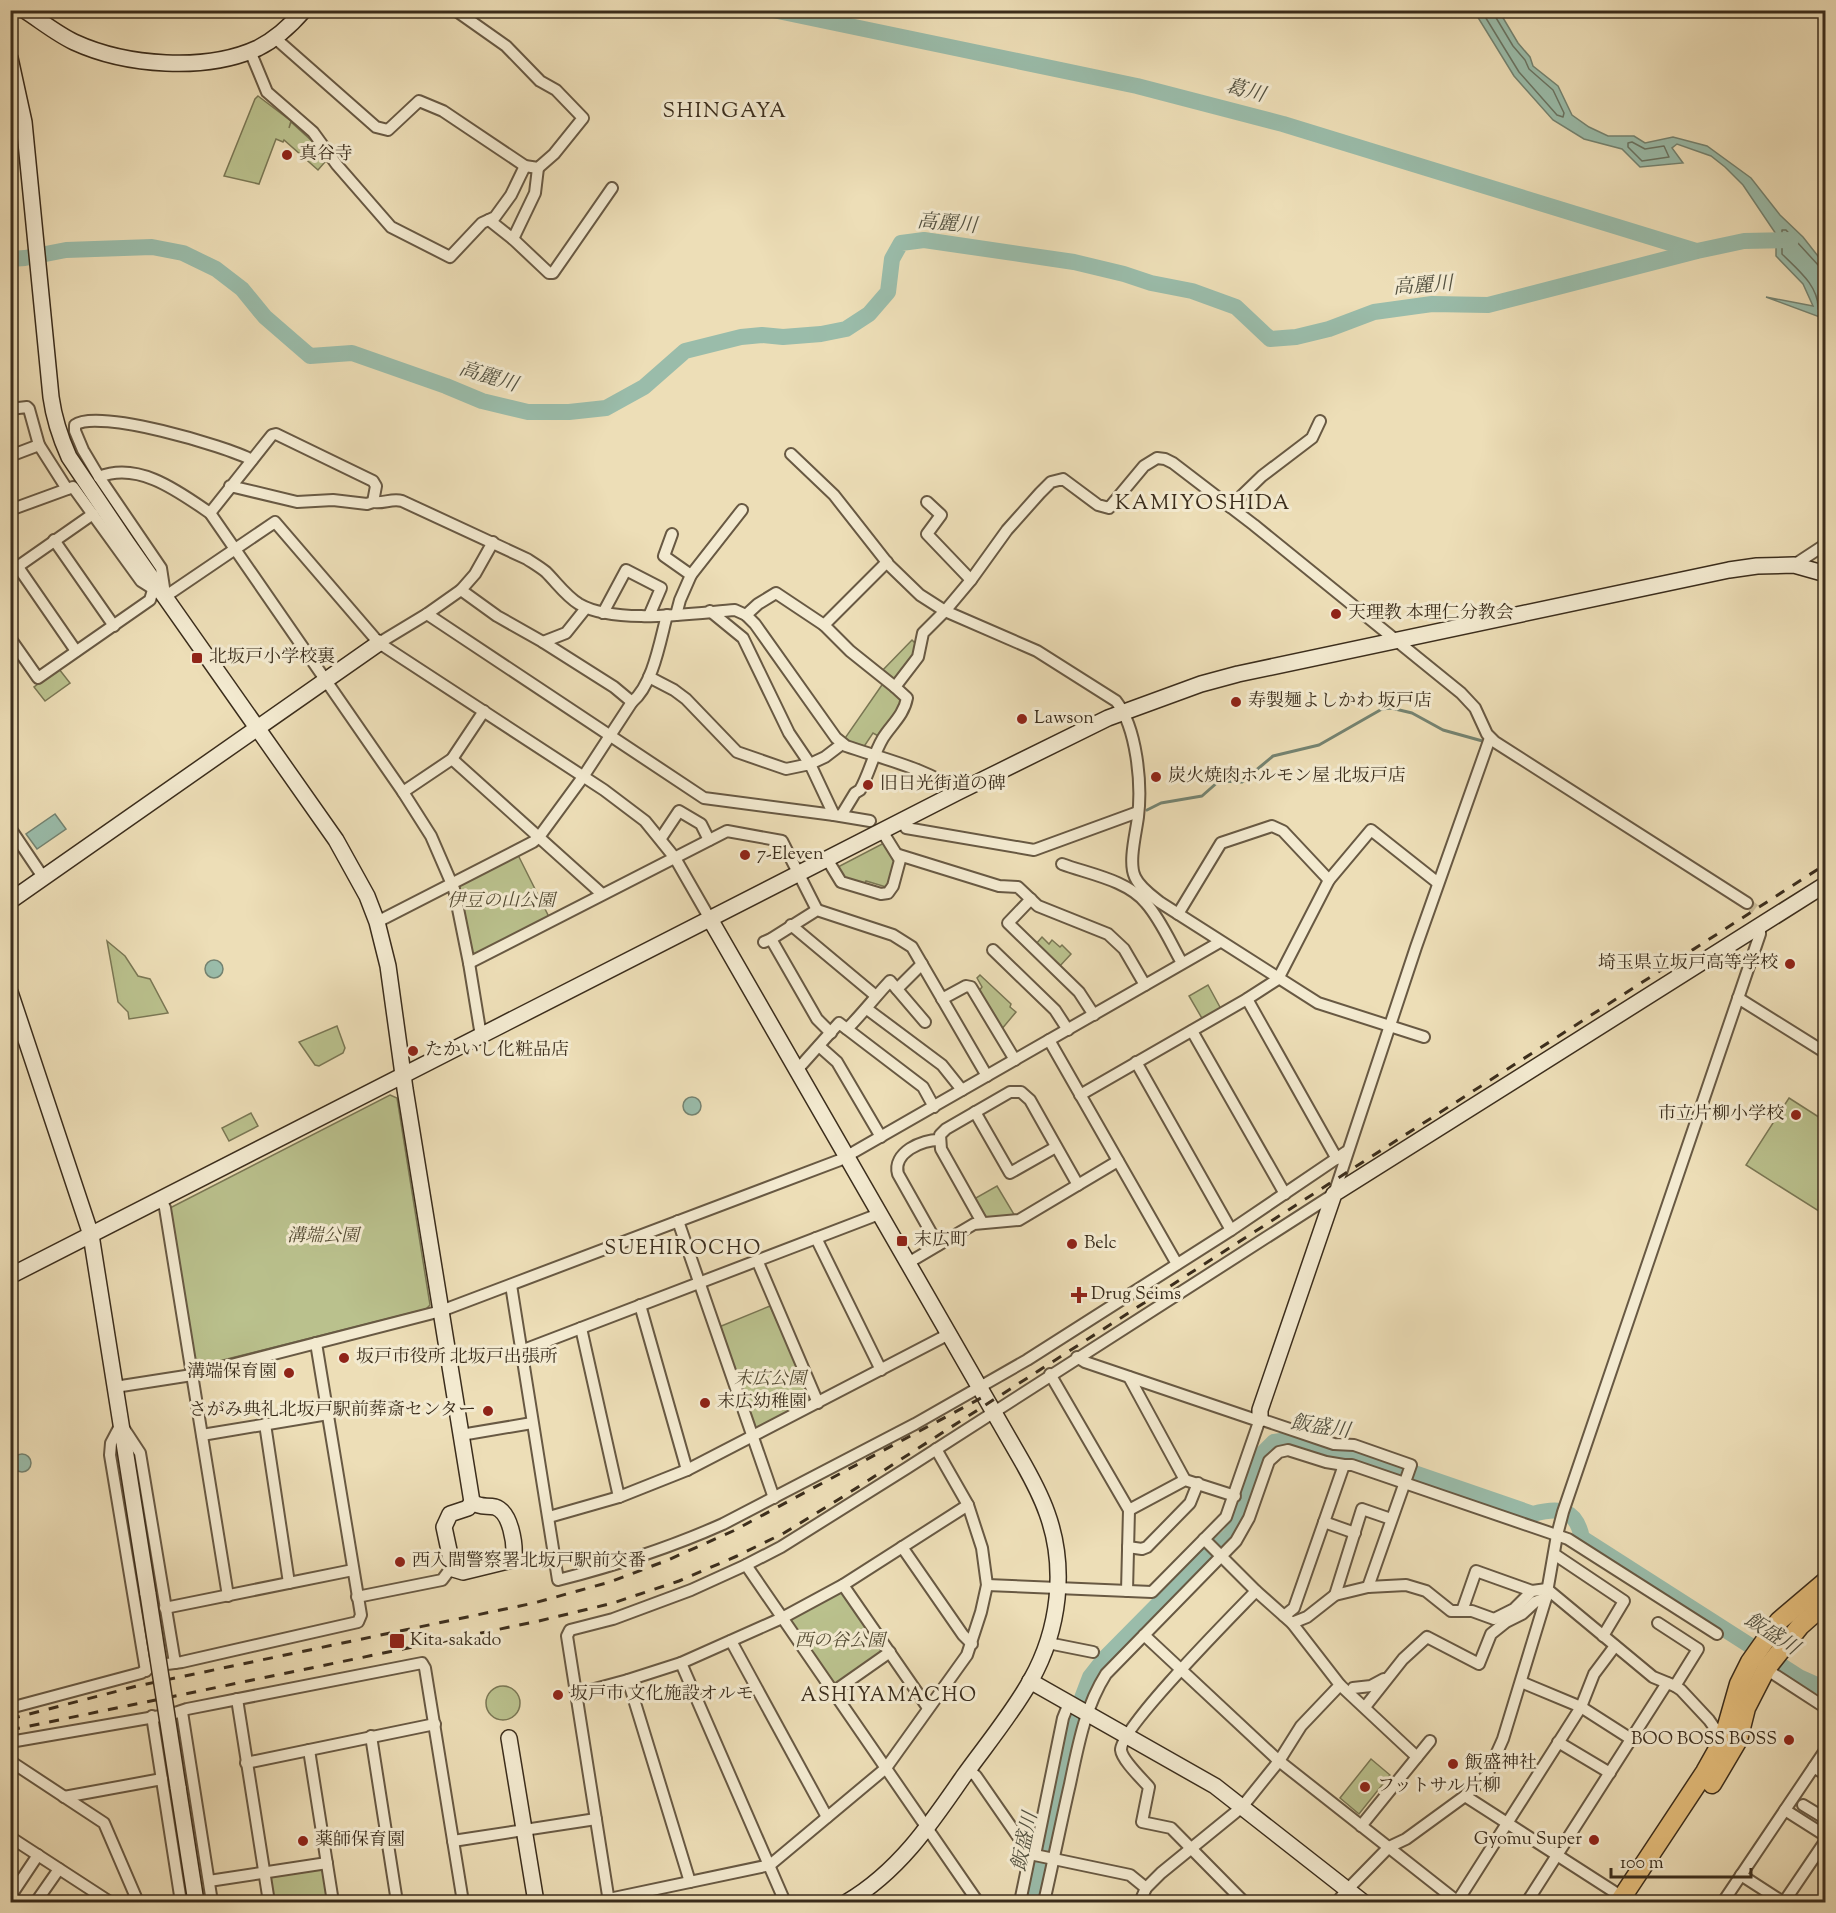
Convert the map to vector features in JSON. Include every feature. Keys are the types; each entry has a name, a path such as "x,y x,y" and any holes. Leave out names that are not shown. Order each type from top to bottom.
{"highway":[{"path":"1626,1901 1723,1740 1739,1684 1750,1662 1779,1621 1826,1581"},
{"path":"1626,1901 1733,1749 1738,1740 1746,1708 1766,1669 1800,1626 1826,1603"}],"street":[{"path":"24,10 73,42 102,52 146,62 218,60 250,51 275,38 304,10"},
{"path":"455,10 506,46 540,81 556,90 583,118 554,154 538,168 535,193 513,239"},
{"path":"275,38 376,127 388,130 419,100 443,111 525,166 538,168"},
{"path":"250,51 267,92 313,132 337,165 391,227 450,257 482,223 495,217 506,204 525,166"},
{"path":"10,58 24,122 49,377 57,427 69,457 160,593 258,728 348,859 377,922 388,966 403,1075 472,1502 477,1506 493,1506 505,1513 514,1558 463,1572 453,1569"},
{"path":"489,220 549,273 553,273 612,188"},
{"path":"10,409 27,407 29,409 39,445 67,489"},
{"path":"1230,507 1263,476 1312,438 1320,421"},
{"path":"160,593 161,568 99,477 75,431 75,425 77,423 115,422 127,424 201,441 252,460"},
{"path":"210,513 272,435 276,434 373,481 376,486 373,502"},
{"path":"10,456 39,445"},
{"path":"791,454 834,495 887,562 920,594 945,611 1037,651 1116,701 1125,712 1138,774 1138,812 1133,848 1135,877 1161,903 1318,1003 1424,1037"},
{"path":"895,687 918,657 923,633 945,611 971,580 1007,530 1050,482 1063,479 1098,505 1108,508 1149,462 1157,458 1165,459 1230,507 1470,701 1490,738 1747,903"},
{"path":"99,477 111,472 132,472 172,487 210,513 403,792 431,836 452,884 470,963 481,1036"},
{"path":"230,486 297,502 333,500 367,504 391,500 402,501 527,559 544,570 567,595 586,608 603,612 649,616 735,610 746,615 780,658 828,729 842,744 919,771 948,784 958,792"},
{"path":"10,510 73,487 141,581 160,593"},
{"path":"927,502 941,514 927,534 971,580"},
{"path":"377,922 539,837 583,777 632,702 640,695 672,615 692,575 742,510"},
{"path":"76,651 14,569 93,514"},
{"path":"10,638 38,678 160,593 275,522 379,643 631,808 661,838 675,858 1037,1488 1048,1514 1055,1542 1057,1588 1054,1617 1048,1643 1030,1681 926,1829 891,1869 847,1902"},
{"path":"672,534 664,556 692,575"},
{"path":"54,540 114,626"},
{"path":"10,900 379,643 427,614 460,590 475,574 494,542"},
{"path":"1794,565 1826,544"},
{"path":"824,625 887,562"},
{"path":"10,1276 827,859 876,826 958,792 1090,726 1125,712 1210,682 1395,640 1729,570 1757,566 1794,565 1826,574"},
{"path":"603,612 626,570 661,588 649,616"},
{"path":"460,590 497,616 614,687 632,702"},
{"path":"746,615 776,593 824,625 850,651 907,698 901,714 883,738 863,783 837,815"},
{"path":"543,642 566,633 586,608"},
{"path":"710,612 743,639 789,733 810,764 837,815"},
{"path":"427,614 704,798 837,815 876,826 899,855 900,864 893,886 885,894 842,882 827,859"},
{"path":"649,677 675,690 686,699 736,752 786,769 810,764 825,757 842,744"},
{"path":"403,792 452,759 484,711"},
{"path":"987,1585 1152,1592 1206,1542 1226,1517 1334,1194 1342,1155 1490,738"},
{"path":"452,759 602,894"},
{"path":"661,838 679,811 701,824 709,840"},
{"path":"906,828 1034,850 1138,812"},
{"path":"1178,914 1221,843 1272,826 1283,831 1329,880"},
{"path":"10,828 43,877"},
{"path":"1080,1095 1278,979 1329,880 1371,830 1438,883"},
{"path":"470,963 727,831 780,839 817,910 892,935 912,947 987,1076"},
{"path":"899,855 999,886 1018,887 1038,906 1108,934 1124,949 1145,985"},
{"path":"1062,864 1126,887 1141,898 1152,911 1182,963"},
{"path":"936,1449 968,1505 982,1548 987,1585 967,1655 886,1768 770,1866 609,1901 567,1636 570,1630 671,1598 746,1565 809,1530 1762,918 1826,884"},
{"path":"1031,899 1008,923 1079,992 1094,1015"},
{"path":"817,910 767,941 818,1019 831,1033"},
{"path":"1337,1902 1389,1847 1406,1839 1465,1796 1487,1775 1503,1739 1547,1594 1557,1534 1568,1495 1760,934 1762,918"},
{"path":"791,925 876,996"},
{"path":"115,1387 192,1375 441,1311 846,1157 1220,942"},
{"path":"993,950 1055,1010 1068,1030"},
{"path":"897,989 922,964"},
{"path":"847,1029 890,981 925,1022"},
{"path":"942,999 966,986 971,987 1015,1060"},
{"path":"10,992 91,1235 196,1902"},
{"path":"1738,998 1826,1053"},
{"path":"1247,999 1342,1155"},
{"path":"867,1009 942,1065 962,1090"},
{"path":"797,1070 839,1023 922,1087 934,1107"},
{"path":"1192,1031 1285,1194"},
{"path":"1049,1040 1177,1264"},
{"path":"819,1046 837,1062 881,1137"},
{"path":"1136,1062 1231,1230"},
{"path":"982,1222 941,1149 940,1135 946,1129 1010,1092 1021,1092 1030,1100 1078,1185"},
{"path":"975,1112 1010,1173 1056,1147"},
{"path":"938,1245 896,1168 897,1161 903,1154 926,1141 940,1140"},
{"path":"511,1285 558,1580 633,1560 691,1539 915,1424 1027,1360 1231,1230 1342,1155"},
{"path":"908,1263 974,1224 1018,1220 1118,1161"},
{"path":"160,1199 166,1212 228,1596"},
{"path":"521,1351 879,1214"},
{"path":"678,1221 774,1498"},
{"path":"816,1238 881,1370"},
{"path":"756,1260 818,1403"},
{"path":"640,1305 687,1470"},
{"path":"580,1328 619,1497"},
{"path":"549,1517 619,1497 687,1470 949,1334"},
{"path":"10,1708 146,1671 152,1666 175,1664 358,1622 361,1616 316,1343"},
{"path":"1077,1357 1085,1362 1259,1420 1334,1444 1354,1445 1411,1465 1368,1587"},
{"path":"1050,1374 1129,1510 1127,1591"},
{"path":"1129,1377 1185,1480"},
{"path":"202,1435 328,1414"},
{"path":"461,1435 532,1423"},
{"path":"121,1424 140,1453 175,1664"},
{"path":"121,1424 111,1443 110,1455 146,1671"},
{"path":"265,1424 289,1583"},
{"path":"1020,1902 1034,1854 1063,1718 1092,1699 1106,1674 1236,1541 1243,1530 1269,1461 1279,1452 1288,1450 1344,1465 1352,1465 1557,1534 1717,1634"},
{"path":"1288,1619 1294,1608 1344,1465"},
{"path":"1129,1510 1185,1480 1234,1496"},
{"path":"1128,1547 1142,1549 1148,1547 1190,1503 1198,1483"},
{"path":"453,1569 444,1527 450,1514 468,1508 472,1502"},
{"path":"576,1694 681,1663 782,1618 843,1585 968,1505"},
{"path":"1335,1595 1362,1509 1391,1519"},
{"path":"1324,1522 1355,1533"},
{"path":"1206,1542 1288,1619 1340,1685 1418,1757"},
{"path":"902,1547 963,1635 972,1644"},
{"path":"1554,1554 1624,1601 1603,1636"},
{"path":"746,1565 886,1768 974,1901"},
{"path":"357,1597 442,1580 453,1569"},
{"path":"165,1608 353,1570"},
{"path":"1462,1611 1476,1571 1547,1594 1653,1677 1671,1684 1709,1720 1723,1740"},
{"path":"843,1585 928,1708"},
{"path":"1288,1619 1307,1617 1335,1595 1368,1587 1406,1585 1426,1592 1451,1611 1472,1611 1494,1619 1514,1609 1532,1591"},
{"path":"1244,1902 1171,1828 1142,1822 1149,1787 1124,1757 1121,1750 1126,1735 1181,1669 1256,1591"},
{"path":"1365,1707 1389,1676 1427,1637 1479,1664 1491,1634 1547,1594"},
{"path":"1527,1902 1631,1739 1698,1649 1658,1623"},
{"path":"1144,1635 1279,1761 1458,1902 1581,1707 1594,1674 1615,1646"},
{"path":"731,1641 827,1817"},
{"path":"1048,1643 1093,1652"},
{"path":"833,1692 890,1652"},
{"path":"10,1742 182,1712 187,1709 419,1662 425,1668 463,1902"},
{"path":"681,1663 785,1902"},
{"path":"1766,1669 1826,1708"},
{"path":"1353,1688 1371,1686 1389,1676"},
{"path":"628,1680 690,1882"},
{"path":"1030,1681 1215,1786 1363,1902"},
{"path":"1521,1682 1581,1707 1631,1739"},
{"path":"1140,1902 1146,1888 1190,1848 1242,1808 1279,1761 1300,1726 1340,1685"},
{"path":"237,1699 269,1902"},
{"path":"1044,1902 1078,1708"},
{"path":"182,1712 212,1902"},
{"path":"152,1716 181,1902"},
{"path":"246,1762 435,1724"},
{"path":"371,1736 397,1902"},
{"path":"509,1738 536,1902"},
{"path":"1361,1826 1430,1741"},
{"path":"1558,1742 1610,1773"},
{"path":"1723,1902 1826,1749"},
{"path":"309,1750 333,1902"},
{"path":"10,1761 104,1823 138,1902"},
{"path":"1814,1767 1826,1774"},
{"path":"969,1770 976,1776 1034,1854 1130,1875 1146,1888"},
{"path":"64,1797 162,1779"},
{"path":"1465,1796 1626,1901"},
{"path":"1803,1805 1826,1818"},
{"path":"1741,1875 1784,1902 1826,1838 1785,1809"},
{"path":"453,1841 596,1819"},
{"path":"10,1837 110,1902"},
{"path":"10,1897 38,1856"},
{"path":"209,1881 327,1863"},
{"path":"36,1902 59,1869"}],"green space":[{"path":"258,96 291,121 289,128 291,122 313,142 325,162 318,170 284,140 283,142 276,139 259,184 224,176"},
{"path":"912,640 918,646 916,654 894,684 880,673"},
{"path":"59,669 70,683 45,701 34,687"},
{"path":"884,682 902,701 880,737 873,733 863,748 843,741"},
{"path":"884,843 889,853 896,858 891,885 886,887 866,881 864,885 846,880 836,868"},
{"name":"伊豆の山公園","path":"518,855 549,917 476,954 472,953 458,890 459,884"},
{"path":"1042,937 1049,944 1052,940 1060,947 1062,945 1071,954 1059,967 1036,944"},
{"path":"107,941 125,956 138,976 150,979 168,1013 129,1019 128,1012 118,1002"},
{"path":"980,975 1011,1004 1010,1007 1016,1012 1001,1030 979,991 982,987 977,978"},
{"path":"1208,985 1221,1009 1203,1020 1189,996"},
{"path":"337,1026 345,1048 343,1053 319,1066 315,1065 299,1042"},
{"name":"溝端公園","path":"390,1095 397,1098 430,1305 426,1309 195,1367 170,1208"},
{"path":"1789,1098 1825,1121 1825,1215 1746,1165"},
{"path":"251,1113 258,1126 229,1141 222,1128"},
{"path":"997,1186 1015,1216 985,1218 974,1199"},
{"name":"末広公園","path":"770,1306 811,1398 809,1402 758,1430 755,1429 719,1327"},
{"name":"西の谷公園","path":"838,1592 843,1593 883,1651 838,1686 833,1685 790,1623 790,1618"},
{"path":"503,1686 515,1691 520,1703 515,1715 503,1720 491,1715 486,1703 491,1691"},
{"name":"フットサル片柳","path":"1371,1759 1390,1775 1359,1814 1340,1798"},
{"path":"321,1867 324,1871 329,1902 273,1902 269,1879 272,1875"}],"water":[{"path":"1474,11 1499,11 1518,43 1530,57 1533,66 1558,86 1572,115 1589,127 1608,136 1634,136 1645,143 1673,137 1707,146 1751,178 1780,215 1803,237 1825,265 1825,319 1766,297 1813,306 1803,284 1776,256 1776,234 1743,185 1725,167 1711,156 1677,144 1672,148 1683,163 1640,167 1622,149 1584,139 1553,120 1514,76"},
{"path":"55,814 66,829 37,849 26,834"},
{"path":"214,960 220,963 223,969 220,975 214,978 208,975 205,969 208,963"},
{"path":"692,1097 698,1100 701,1106 698,1112 692,1115 686,1112 683,1106 686,1100"},
{"path":"22,1454 28,1457 31,1463 28,1469 22,1472 16,1469 13,1463 16,1457"}],"waterway":[{"name":"葛川","path":"773,10 1137,86 1283,124 1696,251"},
{"name":"高麗川","path":"10,259 66,250 152,247 183,253 216,269 242,289 265,317 310,356 352,353 482,401 528,412 569,412 606,408 644,387 685,351 741,337 762,335 783,337 821,334 846,329 869,314 888,292 892,259 901,243 924,240 1074,262 1151,283 1192,291 1236,307 1270,339 1296,337 1329,329 1374,312 1432,304 1488,305 1744,241 1791,240"},
{"path":"1147,810 1161,803 1202,796 1219,781 1242,782 1273,756 1319,745 1382,709 1391,708 1412,713 1443,730 1486,742"},
{"name":"飯盛川","path":"1034,1902 1074,1719 1090,1677 1105,1658 1230,1535 1238,1522 1263,1453 1274,1442 1288,1440 1325,1452 1365,1456 1533,1514 1551,1511 1565,1512 1575,1521 1582,1538 1799,1677 1826,1689"}],"tunnel":[{"path":"1747,903 1759,912"}],"railway":[{"path":"10,1730 539,1621 613,1603 679,1581 737,1556 784,1533 844,1496 1826,864"},
{"path":"10,1719 137,1686 534,1603 610,1582 668,1560 733,1531 983,1397"}],"place":[{"name":"真谷寺","path":"287,155"},
{"name":"天理教 本理仁分教会","path":"1336,614"},
{"name":"北坂戸小学校裏","path":"197,658"},
{"name":"寿製麺よしかわ 坂戸店","path":"1236,702"},
{"name":"Lawson","path":"1022,719"},
{"name":"炭火焼肉ホルモン屋 北坂戸店","path":"1156,777"},
{"name":"旧日光街道の碑","path":"868,785"},
{"name":"7-Eleven","path":"745,855"},
{"name":"埼玉県立坂戸高等学校","path":"1790,964"},
{"name":"たかいし化粧品店","path":"413,1051"},
{"name":"市立片柳小学校","path":"1796,1115"},
{"name":"末広町","path":"902,1241"},
{"name":"Belc","path":"1072,1244"},
{"name":"Drug Seims","path":"1079,1295"},
{"name":"坂戸市役所 北坂戸出張所","path":"344,1358"},
{"name":"溝端保育園","path":"289,1373"},
{"name":"末広幼稚園","path":"705,1403"},
{"name":"さがみ典礼北坂戸駅前葬斎センター","path":"488,1411"},
{"name":"西入間警察署北坂戸駅前交番","path":"400,1562"},
{"name":"Kita-sakado","path":"397,1641"},
{"name":"坂戸市 文化施設オルモ","path":"558,1695"},
{"name":"BOO BOSS BOSS","path":"1789,1740"},
{"name":"飯盛神社","path":"1453,1764"},
{"name":"フットサル片柳","path":"1365,1787"},
{"name":"Gyomu Super","path":"1594,1840"},
{"name":"薬師保育園","path":"303,1841"}],"district":[{"name":"SHINGAYA","path":"725,112"},
{"name":"KAMIYOSHIDA","path":"1203,504"},
{"name":"SUEHIROCHO","path":"683,1249"},
{"name":"ASHIYAMACHO","path":"889,1696"}]}
